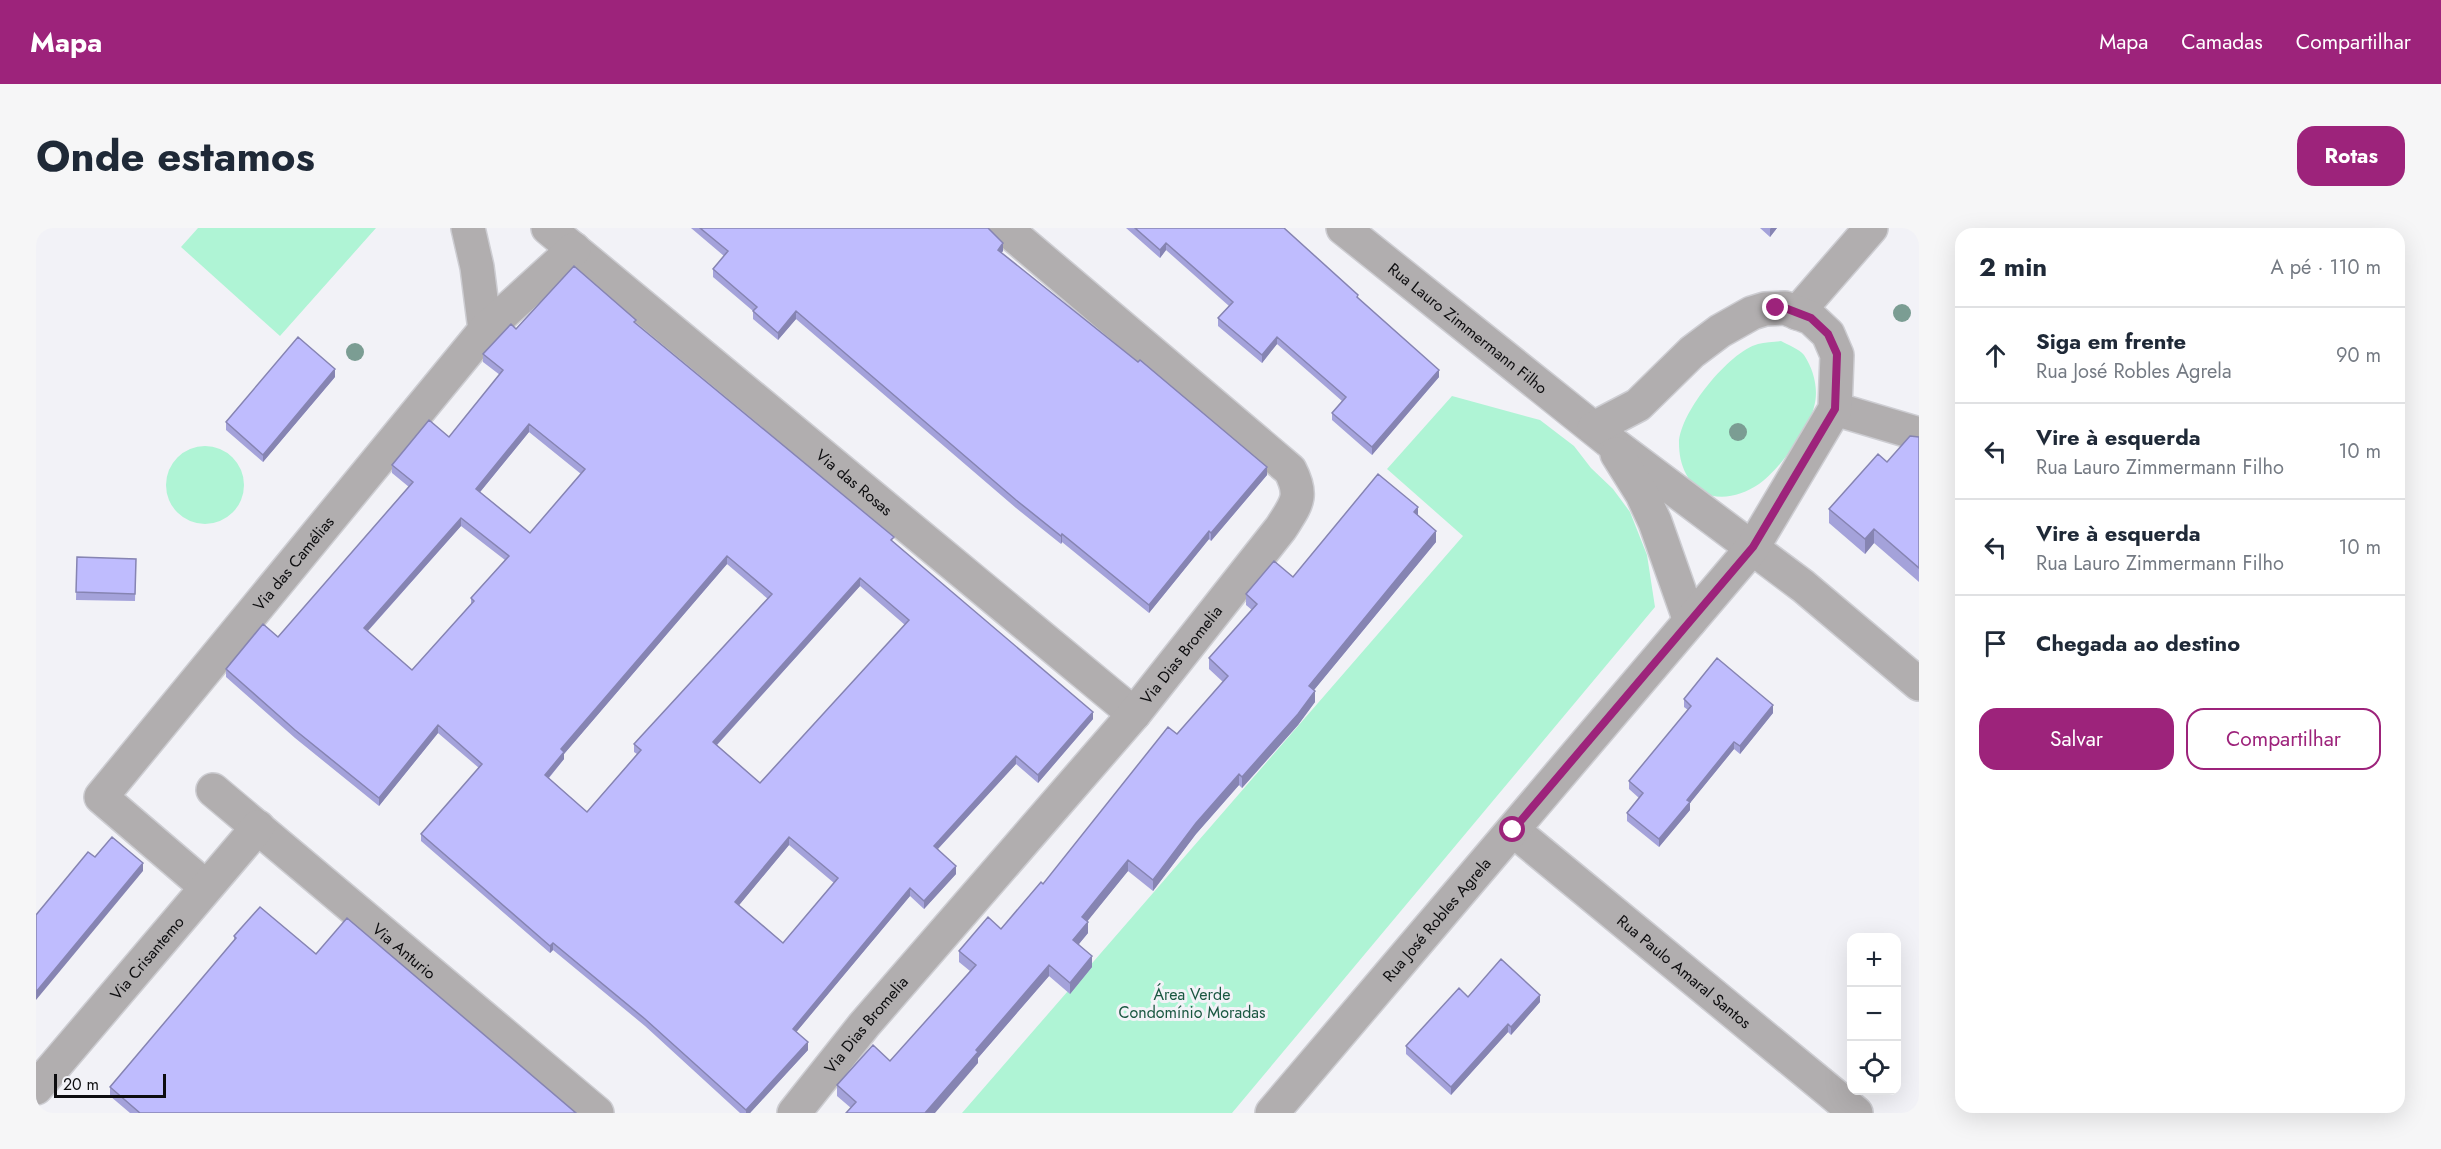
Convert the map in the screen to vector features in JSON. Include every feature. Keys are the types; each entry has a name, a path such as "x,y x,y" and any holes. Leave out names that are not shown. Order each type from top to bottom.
{"street":[{"path":"468,228 477,267 485,330"},
{"name":"Via das Rosas","path":"548,228 1134,714"},
{"name":"Via Dias Bromelia","path":"794,1113 864,1025 1134,714 1281,528 1298,499 1298,486 1290,470 1005,228"},
{"name":"Rua Lauro Zimmermann Filho","path":"1343,228 1601,434 1803,586 1919,684"},
{"path":"1797,313 1870,228"},
{"name":"Via das Camélias","path":"206,887 101,797 485,330 574,249"},
{"path":"1601,434 1638,405 1692,352 1728,326 1752,313 1765,309 1785,308 1811,318 1828,334 1837,354 1835,409 1919,434"},
{"name":"Rua José Robles Agrela","path":"1278,1111 1753,547 1835,409"},
{"name":"Rua Lauro Zimmermann Filho","path":"1601,434 1642,494 1655,522 1690,621"},
{"name":"Via Anturio","path":"213,790 597,1113"},
{"name":"Via Crisantemo","path":"36,1088 258,827"},
{"name":"Rua Paulo Amaral Santos","path":"1513,830 1856,1113"}],"green space":[{"path":"198,228 376,228 280,336 181,247"},
{"path":"1781,341 1804,355 1813,374 1816,387 1815,400 1806,426 1783,460 1759,484 1739,494 1729,496 1719,497 1700,491 1686,474 1680,455 1681,430 1688,416 1708,385 1734,358 1758,344"},
{"name":"Área Verde Condomínio Moradas","path":"1452,396 1540,420 1574,446 1591,468 1613,489 1630,512 1647,555 1655,607 1232,1113 962,1113 1463,536 1387,469"},
{"path":"205,446 220,449 233,457 241,470 244,485 241,500 233,513 220,521 205,524 190,521 177,513 169,500 166,485 169,470 177,457 190,449"}],"building":[{"path":"700,228 988,228 1003,243 998,250 1138,362 1140,360 1267,467 1211,533 1209,531 1149,605 1062,534 1061,536 1016,500 796,311 778,333 753,311 757,307 713,269 728,251"},
{"path":"1135,228 1284,228 1439,370 1372,447 1332,413 1346,397 1277,337 1262,355 1218,318 1233,302 1166,243 1160,250"},
{"path":"574,266 636,320 634,322 894,537 891,540 1093,712 1038,775 1016,756 934,846 956,866 924,901 910,888 793,1029 808,1042 746,1110 645,1019 553,943 550,946 421,834 482,764 438,725 379,798 295,730 226,669 263,624 278,637 413,482 392,465 429,420 449,437 503,370 483,354 511,324 516,329","holes":["529,424 585,469 530,533 476,489","461,518 509,556 471,598 474,601 412,670 364,628","727,556 772,594 634,744 641,750 587,812 545,775 564,752 561,749","860,578 909,620 760,783 713,742","789,837 838,878 783,943 735,902"]},
{"path":"298,337 335,369 263,455 226,422"},
{"path":"1910,436 1919,437 1919,568 1874,529 1865,539 1829,509 1878,454 1887,462"},
{"path":"1378,474 1418,507 1414,512 1436,531 1309,686 1315,691 1298,714 1242,777 1239,774 1196,823 1153,880 1128,860 1082,917 1088,922 1073,940 1092,956 1070,983 1049,965 925,1113 846,1113 856,1102 837,1085 873,1045 890,1061 976,965 959,951 988,917 1001,929 1041,882 1043,884 1168,727 1177,734 1228,676 1209,658 1257,604 1246,594 1274,561 1293,577"},
{"path":"77,557 136,559 135,594 76,592"},
{"path":"1717,658 1773,705 1740,746 1734,742 1687,800 1690,802 1659,839 1627,813 1643,793 1629,781 1691,706 1684,699"},
{"path":"112,837 143,863 36,992 36,915 88,852 95,857"},
{"path":"260,907 316,954 347,918 576,1113 140,1113 110,1087"},
{"path":"1501,959 1540,995 1511,1027 1508,1024 1451,1087 1406,1046 1459,988 1468,997"}],"route":[{"path":"1513,830 1753,547 1835,409 1837,354 1828,334 1811,318 1785,308 1776,308"}]}
